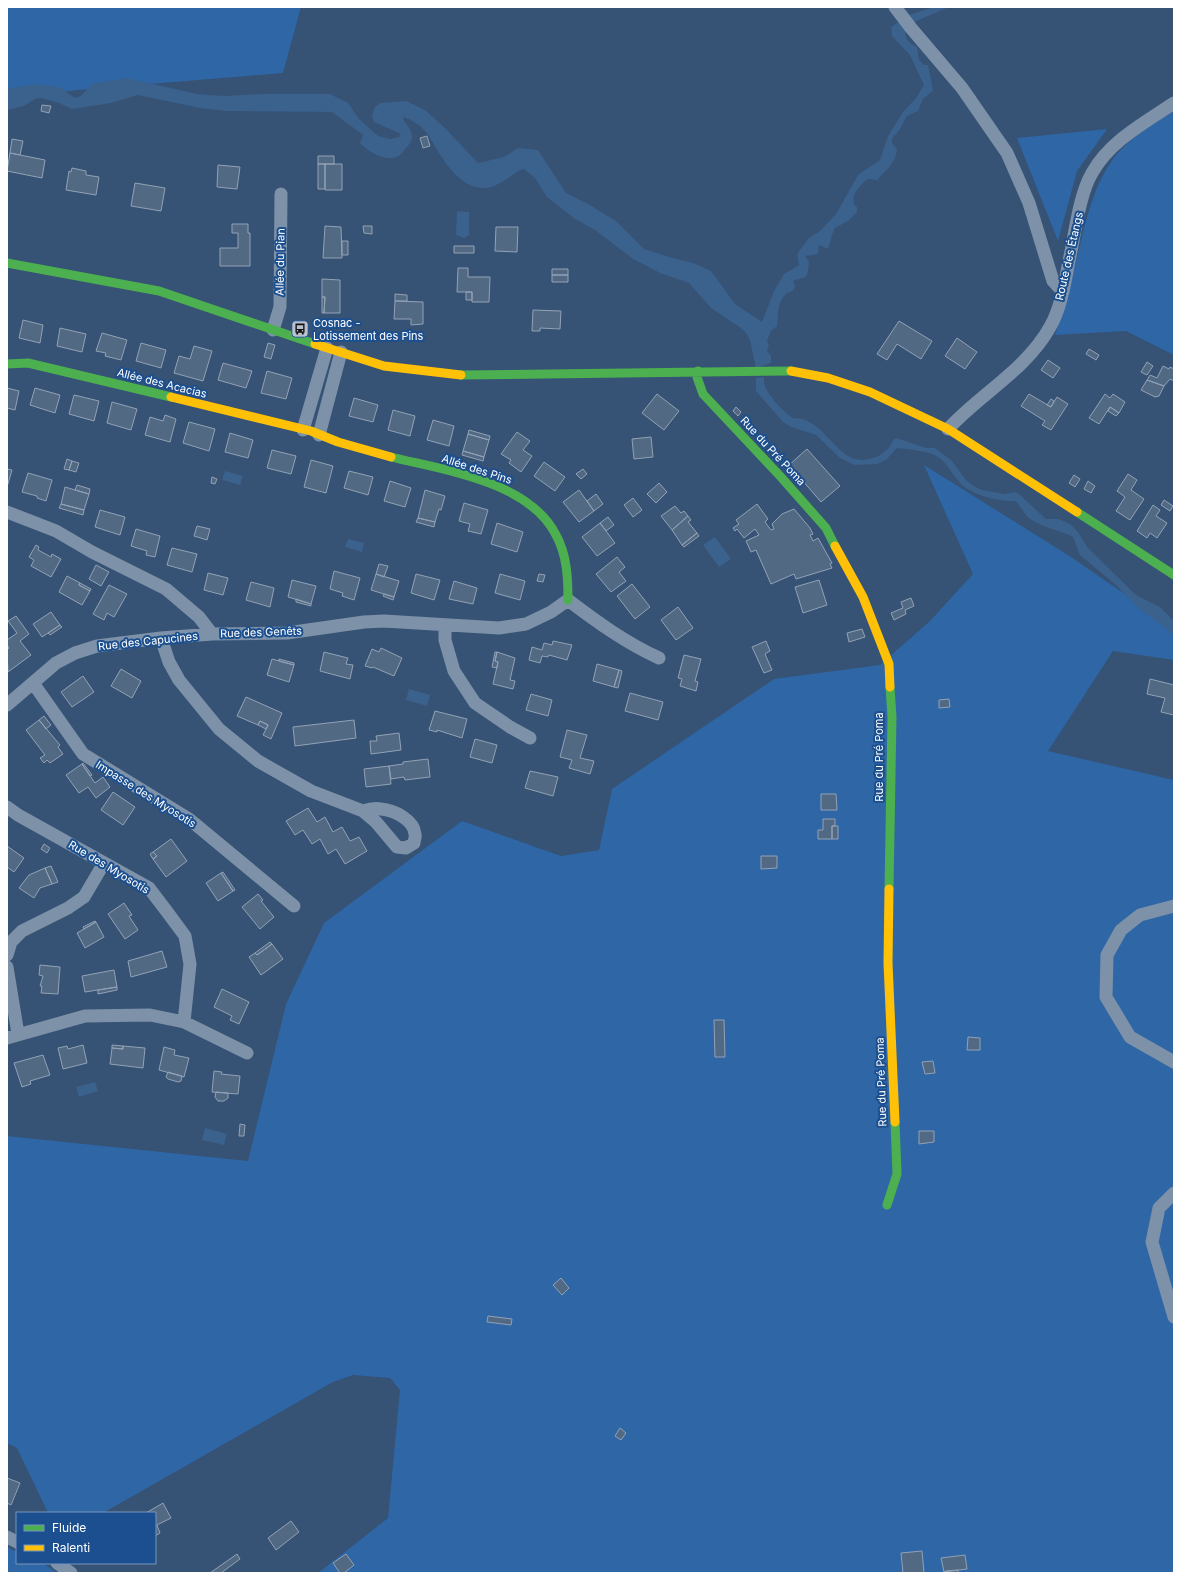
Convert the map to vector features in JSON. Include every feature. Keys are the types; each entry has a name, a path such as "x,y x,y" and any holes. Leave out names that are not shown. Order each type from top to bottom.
{"street":[{"path":"897,10 962,88 1007,153 1029,203 1053,281 1063,292"},
{"name":"Route des Étangs","path":"948,429 1029,357 1050,327 1063,292 1081,202 1092,173 1107,152 1128,134 1174,103"},
{"name":"Allée du Pian","path":"273,330 280,307 281,194"},
{"path":"7,263 159,291 384,366 412,370 455,375 795,371 828,378 870,392 948,429 1174,575"},
{"path":"311,432 327,348"},
{"path":"311,432 341,352"},
{"name":"Allée des Acacias","path":"7,364 28,363 311,432"},
{"name":"Rue du Pré Poma","path":"698,371 697,377 703,394 780,476 826,528 863,597 889,664 892,717 888,963 897,1174 887,1205"},
{"name":"Allée des Pins","path":"311,432 346,445 470,477 514,494 536,508 552,526 561,544 568,579 568,600"},
{"name":"Rue des Genêts","path":"7,512 56,531 92,552 166,589 199,617 212,634 287,633 364,622 384,621 499,628 526,624 551,612 568,600"},
{"path":"568,600 597,623 636,648 660,658"},
{"path":"445,625 445,640 454,671 475,703 510,727 530,738"},
{"name":"Rue des Capucines","path":"7,705 56,663 75,653 97,646 161,638 212,634"},
{"path":"161,638 169,662 179,680 219,729 258,761 304,787 363,811"},
{"name":"Impasse des Myosotis","path":"33,683 83,754 189,819 294,906"},
{"name":"Rue des Myosotis","path":"7,807 18,815 148,888 185,936 190,964 184,1022"},
{"path":"7,955 11,942 22,931 68,908 84,897 104,863"},
{"path":"1174,906 1140,915 1121,930 1107,955 1106,997 1130,1037 1174,1062"},
{"path":"7,967 13,1036 86,1016 150,1015 184,1022 247,1053"},
{"path":"1174,1193 1159,1208 1152,1242 1174,1317"},
{"path":"7,1537 16,1542"},
{"path":"58,1564 71,1573"}],"shaded area":[{"path":"7,7 301,7 283,73 77,90 7,99"},
{"path":"934,7 949,7 914,22 905,33 909,42 917,47 919,60 924,65 928,65 933,91 923,99 918,111 907,116 900,129 892,139 892,143 897,149 896,155 890,166 878,180 867,179 856,191 854,195 854,202 855,206 857,207 857,212 848,221 835,228 828,249 819,245 818,254 805,256 809,262 808,273 806,277 793,281 795,286 794,289 783,298 778,310 777,326 771,331 767,341 769,346 767,349 768,353 771,355 771,363 756,368 750,340 746,333 711,308 689,283 660,273 633,259 595,230 575,219 547,197 535,178 524,169 499,183 486,188 478,188 463,181 450,169 422,128 415,122 404,117 403,119 412,136 411,141 401,154 392,158 387,158 376,155 367,149 360,143 363,135 332,112 226,111 200,108 138,95 111,103 72,109 59,103 41,98 35,99 24,106 7,110 7,89 36,84 59,87 75,98 81,96 92,84 126,78 197,94 224,96 263,94 330,94 348,103 359,119 378,136 390,139 399,137 401,134 374,122 372,116 374,108 380,103 406,101 425,110 445,128 478,163 504,157 518,148 538,150 566,193 616,221 644,249 693,263 711,271 735,304 762,322 774,291 784,274 799,265 797,254 809,238 820,231 836,214 858,175 880,160 888,136 903,112 916,98 924,85 910,55 892,36 891,27 908,15"},
{"path":"1174,111 1174,355 1126,331 1055,335 1069,290 1090,206 1101,180 1116,155 1128,143 1143,131"},
{"path":"1107,129 1077,171 1058,241 1017,138"},
{"path":"457,211 469,212 469,235 464,238 456,235"},
{"path":"764,377 764,384 767,390 786,413 793,418 808,421 815,425 842,452 849,456 864,460 873,458 885,451 893,440 897,438 926,448 935,448 952,461 966,480 974,486 982,490 1005,494 1015,492 1046,519 1058,519 1070,524 1078,532 1088,548 1136,595 1160,607 1174,621 1174,636 1137,607 1116,585 1080,555 1073,537 1045,527 1034,521 1028,517 1016,501 987,497 966,488 942,460 930,454 916,450 897,448 886,460 877,464 855,465 840,458 816,435 791,427 783,422 756,391 756,378"},
{"path":"924,465 1071,557 1174,628 1174,660 1113,651 1048,751 1174,780 1174,1573 318,1573 388,1518 400,1390 390,1378 353,1375 333,1382 105,1512 48,1512 17,1448 7,1443 7,1136 248,1161 286,1004 324,923 462,821 561,856 599,850 612,789 774,679 880,665 930,621 973,574"},
{"path":"225,471 243,476 240,485 222,480"},
{"path":"715,537 731,559 719,567 703,545"},
{"path":"348,539 364,543 362,552 345,547"},
{"path":"409,689 430,695 427,706 406,700"},
{"path":"95,1082 98,1091 79,1097 76,1087"},
{"path":"205,1128 227,1134 224,1145 202,1140"},
{"path":"7,1547 16,1552 16,1564 44,1564 57,1573 7,1573"}],"building":[{"path":"42,105 51,106 49,113 41,111"},
{"path":"427,136 430,146 423,148 420,138"},
{"path":"12,139 23,141 20,155 10,153"},
{"path":"10,153 45,160 42,178 7,171"},
{"path":"318,156 334,156 334,164 318,164"},
{"path":"318,164 325,164 325,189 318,189"},
{"path":"325,164 342,164 342,190 325,190"},
{"path":"218,165 240,167 237,189 217,187"},
{"path":"72,168 86,171 86,175 99,177 96,195 66,190 69,171 71,172"},
{"path":"135,183 165,188 161,211 131,206"},
{"path":"232,224 248,224 248,233 250,233 250,266 220,266 220,248 238,248 238,233 232,233"},
{"path":"325,226 341,227 342,258 323,258"},
{"path":"363,226 372,226 372,234 364,233"},
{"path":"496,227 518,227 517,252 495,251"},
{"path":"342,241 348,241 348,255 342,255"},
{"path":"454,246 474,246 474,253 454,253"},
{"path":"458,268 468,268 468,277 490,277 489,302 472,302 472,292 457,292"},
{"path":"552,269 568,269 568,275 552,275"},
{"path":"552,275 568,275 568,282 552,282"},
{"path":"322,279 340,280 340,313 324,313 325,297 322,297"},
{"path":"466,292 472,292 472,300 466,300"},
{"path":"395,294 407,295 407,301 395,301"},
{"path":"322,297 325,297 324,313 322,313"},
{"path":"395,301 423,302 423,324 411,325 411,319 394,319"},
{"path":"533,310 561,311 560,329 540,328 540,331 532,331"},
{"path":"23,320 43,325 40,343 19,338"},
{"path":"899,321 932,341 921,359 897,344 887,360 877,354"},
{"path":"60,328 86,334 82,352 57,346"},
{"path":"102,333 127,340 121,360 105,356 106,353 96,351"},
{"path":"957,338 977,352 965,369 945,356"},
{"path":"141,343 166,350 161,368 136,361"},
{"path":"268,343 275,345 271,359 264,357"},
{"path":"194,346 212,351 203,381 174,373 179,356 190,359"},
{"path":"1089,349 1099,355 1096,360 1086,354"},
{"path":"1048,360 1060,368 1053,378 1041,370"},
{"path":"1147,362 1153,366 1147,375 1141,372"},
{"path":"223,363 252,371 246,388 218,380"},
{"path":"1163,366 1169,369 1170,367 1174,369 1174,381 1170,379 1164,386 1147,380 1150,375 1157,378"},
{"path":"267,371 292,378 286,399 261,393"},
{"path":"1147,380 1164,386 1159,396 1155,397 1141,390"},
{"path":"7,388 19,391 15,410 7,408"},
{"path":"35,388 60,395 55,413 30,405"},
{"path":"657,394 679,411 664,430 642,413"},
{"path":"1029,394 1051,407 1057,397 1068,404 1051,430 1042,425 1045,421 1021,406"},
{"path":"1105,394 1110,398 1113,394 1125,402 1119,413 1110,407 1099,424 1089,418"},
{"path":"74,395 99,401 94,421 69,414"},
{"path":"354,398 378,405 373,422 349,416"},
{"path":"1051,399 1054,401 1051,407 1047,405"},
{"path":"112,402 137,409 131,430 107,423"},
{"path":"736,407 741,412 738,416 733,411"},
{"path":"1110,407 1119,413 1116,416 1108,411"},
{"path":"393,410 415,416 410,436 388,430"},
{"path":"165,415 176,419 170,442 145,435 150,417 163,421"},
{"path":"433,420 454,426 449,446 427,440"},
{"path":"189,422 215,429 209,451 183,443"},
{"path":"469,430 490,436 489,440 468,434"},
{"path":"517,432 530,441 523,450 532,456 521,472 509,463 511,460 501,454"},
{"path":"230,433 253,440 248,458 225,452"},
{"path":"468,434 489,440 484,457 463,451"},
{"path":"651,437 653,457 634,459 632,439"},
{"path":"807,449 840,486 821,502 789,465"},
{"path":"272,450 296,456 291,474 267,468"},
{"path":"463,451 484,457 483,461 462,455"},
{"path":"67,459 72,461 69,470 64,469"},
{"path":"311,460 333,466 326,493 304,487"},
{"path":"72,461 79,463 76,472 69,470"},
{"path":"544,462 565,477 555,491 534,476"},
{"path":"7,469 12,470 7,487"},
{"path":"583,469 587,474 581,479 576,474"},
{"path":"349,471 373,477 368,495 344,488"},
{"path":"28,473 52,480 46,501 37,498 37,496 22,492"},
{"path":"1128,474 1137,480 1131,490 1144,499 1130,520 1116,511 1125,497 1117,491"},
{"path":"1074,475 1080,479 1075,487 1069,483"},
{"path":"212,477 217,479 215,484 211,483"},
{"path":"390,481 411,488 405,507 384,501"},
{"path":"1088,481 1095,486 1091,493 1084,489"},
{"path":"659,483 667,492 656,503 647,494"},
{"path":"77,485 90,489 89,494 75,490"},
{"path":"65,487 89,494 84,510 61,504"},
{"path":"425,490 445,496 441,510 439,509 435,522 418,518"},
{"path":"579,490 594,511 579,522 563,502"},
{"path":"596,494 603,504 594,511 587,501"},
{"path":"633,498 642,510 633,517 624,505"},
{"path":"1164,500 1173,506 1170,511 1161,505"},
{"path":"464,503 488,510 481,534 468,531 470,524 459,521"},
{"path":"61,504 84,510 83,515 59,508"},
{"path":"757,504 768,519 765,522 771,530 774,529 772,524 782,514 794,509 810,528 813,534 810,535 813,541 818,538 832,563 830,564 832,568 796,579 794,574 771,584 756,550 751,552 746,541 759,535 755,529 744,538 737,529 735,531 733,528 739,524 736,520"},
{"path":"1153,505 1160,510 1156,516 1167,523 1157,538 1150,533 1147,538 1137,531"},
{"path":"675,506 681,513 684,511 688,516 672,530 661,516"},
{"path":"100,510 125,517 120,535 95,527"},
{"path":"688,516 691,520 688,522 697,533 682,545 672,530"},
{"path":"608,517 614,525 606,531 600,523"},
{"path":"418,518 435,522 434,527 416,522"},
{"path":"497,523 523,532 517,552 491,544"},
{"path":"600,523 615,543 597,556 582,537"},
{"path":"197,526 210,529 207,540 194,536"},
{"path":"136,529 160,536 155,557 146,555 147,551 131,546"},
{"path":"697,533 699,536 684,547 682,545"},
{"path":"36,545 39,547 38,550 51,557 52,554 61,559 51,577 31,566 34,560 29,557"},
{"path":"172,548 197,554 192,572 167,565"},
{"path":"617,557 625,567 619,572 626,581 611,592 596,574"},
{"path":"379,564 388,566 384,577 376,574"},
{"path":"96,565 109,572 101,586 89,579"},
{"path":"334,571 360,578 354,600 342,596 343,593 330,589"},
{"path":"208,573 228,578 223,595 204,590"},
{"path":"376,574 399,581 394,597 371,590"},
{"path":"416,574 440,580 434,600 411,593"},
{"path":"500,574 525,581 520,600 495,593"},
{"path":"539,574 545,575 543,582 537,581"},
{"path":"67,576 80,583 79,585 90,591 82,605 59,592"},
{"path":"292,580 316,586 311,604 288,597"},
{"path":"819,580 827,605 803,613 795,587"},
{"path":"454,581 477,588 473,604 449,599"},
{"path":"251,582 274,588 270,607 246,600"},
{"path":"80,583 91,589 90,591 79,585"},
{"path":"632,584 650,607 635,619 617,596"},
{"path":"109,585 127,594 114,617 107,613 104,620 93,614"},
{"path":"384,594 394,597 393,600 383,596"},
{"path":"911,598 914,606 905,610 906,614 894,620 891,613 903,608 901,602"},
{"path":"296,599 311,604 311,606 296,602"},
{"path":"678,607 693,628 676,640 661,620"},
{"path":"51,612 60,625 42,637 33,624"},
{"path":"16,616 29,634 20,641 31,655 8,672 7,650 9,648 7,645 7,640 17,633 8,621"},
{"path":"60,625 62,627 50,635 48,633"},
{"path":"862,629 865,637 849,642 847,633"},
{"path":"553,641 572,645 567,660 549,655 548,657 542,656 540,663 529,660 532,647 542,650 544,643 552,645"},
{"path":"766,641 770,651 765,654 772,670 764,673 752,647"},
{"path":"381,648 402,658 394,676 373,667 365,666 372,649 379,652"},
{"path":"324,652 348,658 346,664 353,665 350,679 320,671"},
{"path":"495,652 497,652 495,661 498,662 497,668 492,667"},
{"path":"497,652 515,658 510,680 515,681 513,689 493,684 498,662 495,661"},
{"path":"684,655 701,659 695,681 698,682 696,691 680,686 682,679 678,678"},
{"path":"272,659 294,665 289,682 267,675"},
{"path":"279,659 294,663 294,665 279,661"},
{"path":"597,664 619,670 614,687 593,681"},
{"path":"121,669 141,681 132,698 111,686"},
{"path":"619,670 622,671 618,688 614,687"},
{"path":"83,676 94,692 72,707 61,692"},
{"path":"1150,679 1174,685 1174,715 1161,712 1165,698 1147,694"},
{"path":"630,693 663,702 658,720 625,711"},
{"path":"531,694 552,700 548,716 526,710"},
{"path":"246,697 282,713 271,739 263,735 268,725 260,721 258,725 237,716"},
{"path":"949,699 950,707 939,708 939,700"},
{"path":"435,711 467,719 462,738 437,730 437,732 429,730"},
{"path":"44,716 51,725 46,729 39,720"},
{"path":"39,720 60,745 58,747 63,754 50,763 47,760 44,763 40,758 45,755 26,730"},
{"path":"354,720 356,738 295,746 293,727"},
{"path":"260,721 268,725 266,729 258,725"},
{"path":"567,730 587,735 580,758 594,761 590,774 569,768 572,760 560,757"},
{"path":"399,733 401,750 371,754 370,741 377,741 376,736"},
{"path":"475,739 497,745 492,763 470,757"},
{"path":"428,759 430,777 405,780 404,777 391,779 389,766 403,764 403,762"},
{"path":"83,763 92,775 90,776 82,764"},
{"path":"82,764 95,783 103,777 110,787 96,798 88,787 79,793 66,775"},
{"path":"389,766 391,784 366,787 364,769"},
{"path":"530,771 558,777 553,796 525,788"},
{"path":"113,792 135,807 123,825 101,810"},
{"path":"821,794 836,794 837,810 821,810"},
{"path":"308,808 317,822 325,817 333,832 342,827 350,841 359,837 367,851 345,864 336,849 328,854 320,839 312,844 303,830 295,835 286,821"},
{"path":"823,819 835,819 835,826 832,826 832,839 818,839 818,830 823,830"},
{"path":"832,826 838,826 838,839 832,839"},
{"path":"171,839 187,861 166,877 153,859 157,856 153,852"},
{"path":"44,844 50,848 47,853 41,849"},
{"path":"7,846 24,858 14,872 7,867"},
{"path":"153,852 157,856 153,859 150,854"},
{"path":"761,856 777,856 777,868 761,869"},
{"path":"51,866 58,882 52,884 45,868"},
{"path":"45,868 52,884 40,888 34,898 19,888 29,875"},
{"path":"223,872 235,890 233,891 221,873"},
{"path":"221,873 233,891 218,901 206,883"},
{"path":"258,894 263,900 261,901 274,917 260,929 242,907"},
{"path":"124,903 132,915 129,916 138,930 125,939 108,914"},
{"path":"95,921 96,922 84,929 83,927"},
{"path":"96,922 104,937 85,948 77,933"},
{"path":"270,942 272,944 257,955 255,953"},
{"path":"272,944 283,959 261,975 249,957 255,953 257,955"},
{"path":"162,951 167,967 131,977 128,961"},
{"path":"40,965 60,967 58,994 41,993 42,986 40,986 43,976 39,975"},
{"path":"114,970 117,987 85,992 82,976"},
{"path":"117,987 117,990 98,994 98,990"},
{"path":"222,989 249,1002 239,1024 230,1020 232,1016 214,1007"},
{"path":"714,1020 724,1020 725,1057 715,1057"},
{"path":"968,1037 980,1038 980,1050 967,1050"},
{"path":"83,1045 87,1063 63,1069 58,1048 67,1046 68,1049"},
{"path":"112,1045 123,1046 123,1049 112,1048"},
{"path":"123,1046 145,1048 143,1068 110,1064 112,1048 123,1049"},
{"path":"164,1047 175,1050 174,1055 189,1058 184,1077 159,1070"},
{"path":"43,1055 50,1075 30,1081 31,1084 22,1087 14,1063"},
{"path":"933,1061 935,1073 925,1074 922,1062"},
{"path":"214,1071 222,1072 221,1074 240,1076 238,1094 212,1092"},
{"path":"168,1072 182,1076 181,1081 178,1082 168,1079 166,1077"},
{"path":"216,1092 228,1093 228,1098 224,1101 218,1101 215,1097"},
{"path":"240,1124 245,1125 244,1136 239,1136"},
{"path":"919,1131 934,1131 934,1142 919,1144"},
{"path":"561,1278 569,1288 562,1295 553,1285"},
{"path":"488,1316 512,1319 511,1325 487,1322"},
{"path":"620,1428 626,1433 621,1440 615,1436"},
{"path":"7,1478 20,1483 11,1505 7,1503"},
{"path":"163,1503 171,1518 157,1525 160,1533 156,1535 156,1512 148,1512"},
{"path":"291,1521 299,1532 276,1550 268,1538"},
{"path":"922,1551 924,1573 903,1573 901,1553"},
{"path":"237,1554 240,1559 221,1573 210,1573"},
{"path":"346,1554 354,1565 344,1573 340,1573 333,1563"},
{"path":"965,1555 967,1569 944,1572 941,1558"},
{"path":"958,1570 958,1573 946,1573 945,1571"}],"traffic: fast":[{"path":"7,263 159,291 315,344"},
{"path":"7,364 28,363 171,397"},
{"path":"698,371 697,377 703,394 780,476 826,528 835,546"},
{"path":"461,375 791,371"},
{"path":"391,457 459,473 506,490 526,502 543,517 560,543 565,559 568,583 568,600"},
{"path":"1077,512 1174,575"},
{"path":"889,889 892,717 890,687"},
{"path":"887,1205 897,1174 895,1122"}],"traffic: slow":[{"path":"315,344 384,366 461,375"},
{"path":"791,371 828,378 870,392 948,429 1077,512"},
{"path":"171,397 311,431 338,442 391,457"},
{"path":"835,546 863,597 889,664 890,687"},
{"path":"889,889 888,963 895,1122"}],"place":[{"name":"Cosnac - Lotissement des Pins","path":"300,329"}]}
